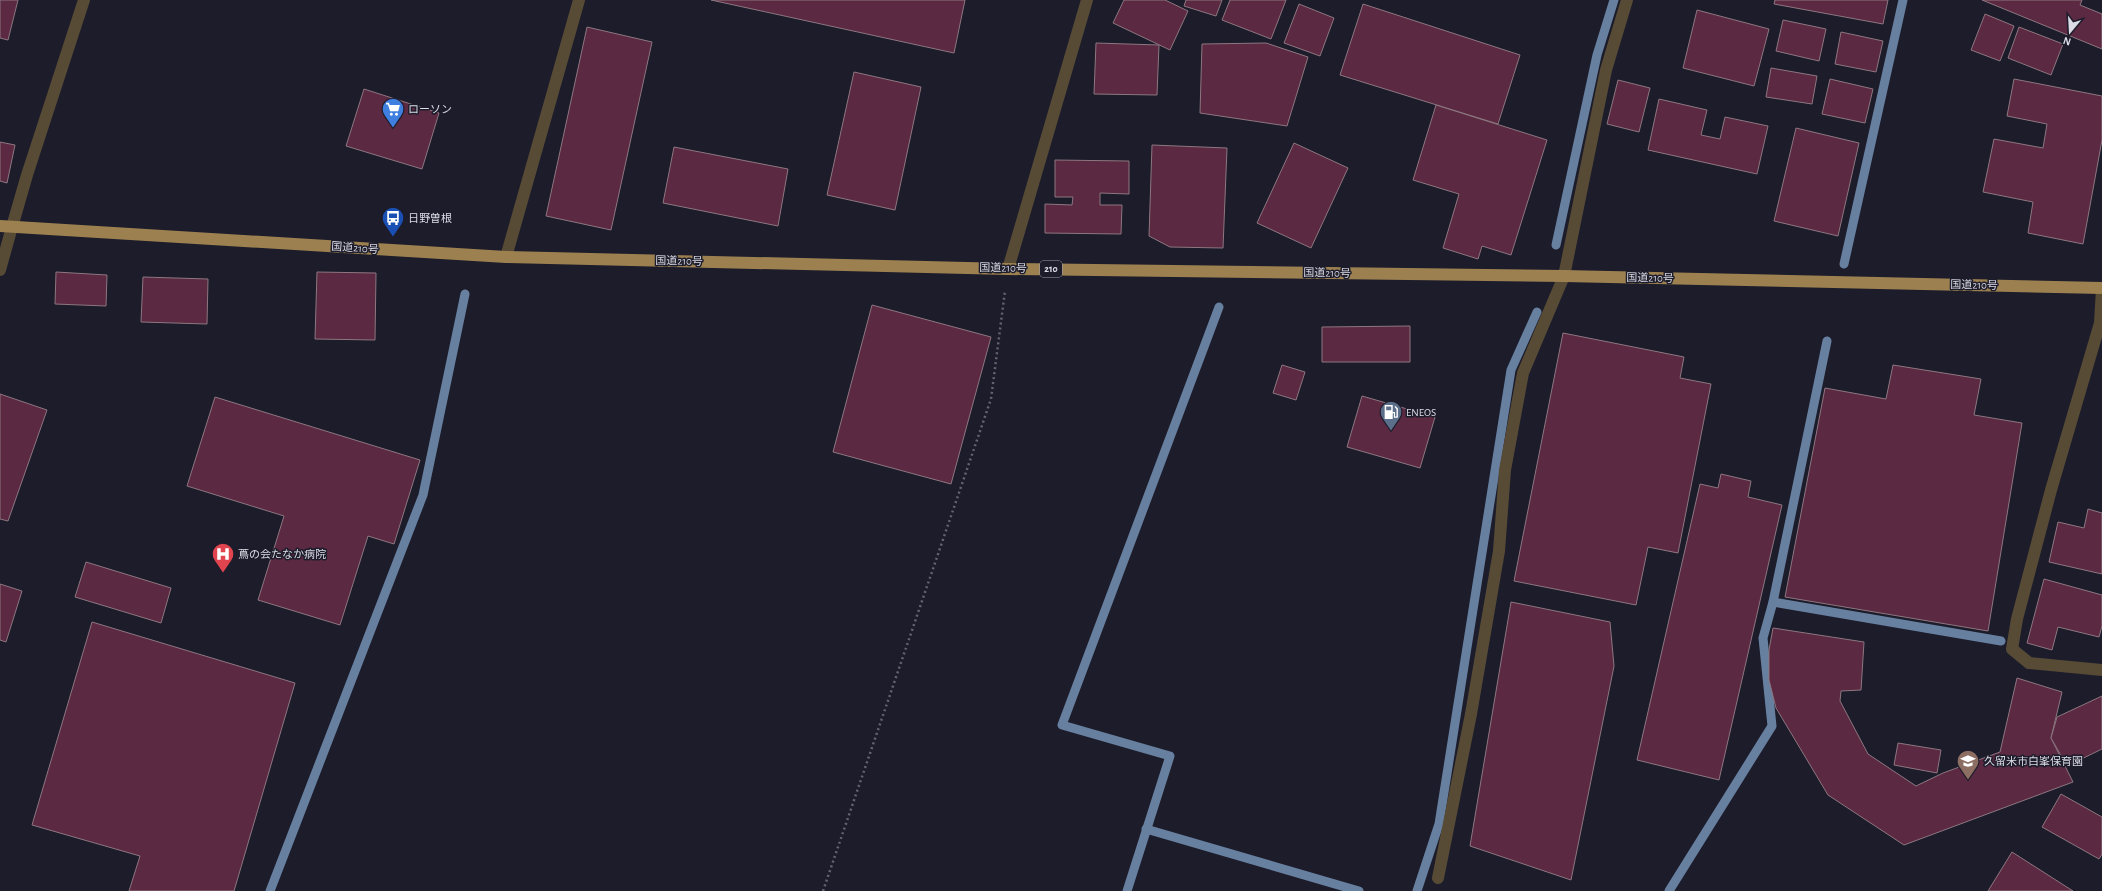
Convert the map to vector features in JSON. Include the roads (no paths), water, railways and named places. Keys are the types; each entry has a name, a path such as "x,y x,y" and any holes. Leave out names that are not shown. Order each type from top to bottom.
{"highway":[{"name":"国道210号","path":"0,226 506,257 1008,269 1564,276 2102,288"}],"street":[{"path":"0,270 27,175 84,0"},
{"path":"506,257 579,0"},
{"path":"1008,269 1087,0"},
{"path":"1438,878 1471,714 1499,551 1505,470 1523,373 1564,276 1606,70 1627,0"},
{"path":"2102,288 2100,323 2051,490 2017,619 2012,649 2029,663 2102,670"}],"waterway":[{"path":"1556,245 1597,55 1614,0"},
{"path":"1844,264 1903,0"},
{"path":"270,891 423,495 465,294"},
{"path":"1127,891 1170,756 1062,725 1219,307"},
{"path":"1417,891 1439,824 1511,370 1537,312"},
{"path":"1669,891 1772,726 1763,638 1773,602 1827,341"},
{"path":"1773,602 2001,641"},
{"path":"1146,829 1359,891"}],"place":[{"name":"ローソン","path":"393,128"},
{"name":"日野曽根","path":"393,238"},
{"name":"ENEOS","path":"1391,432"},
{"name":"蔦の会たなか病院","path":"223,574"},
{"name":"久留米市白峯保育園","path":"1968,780"}]}
